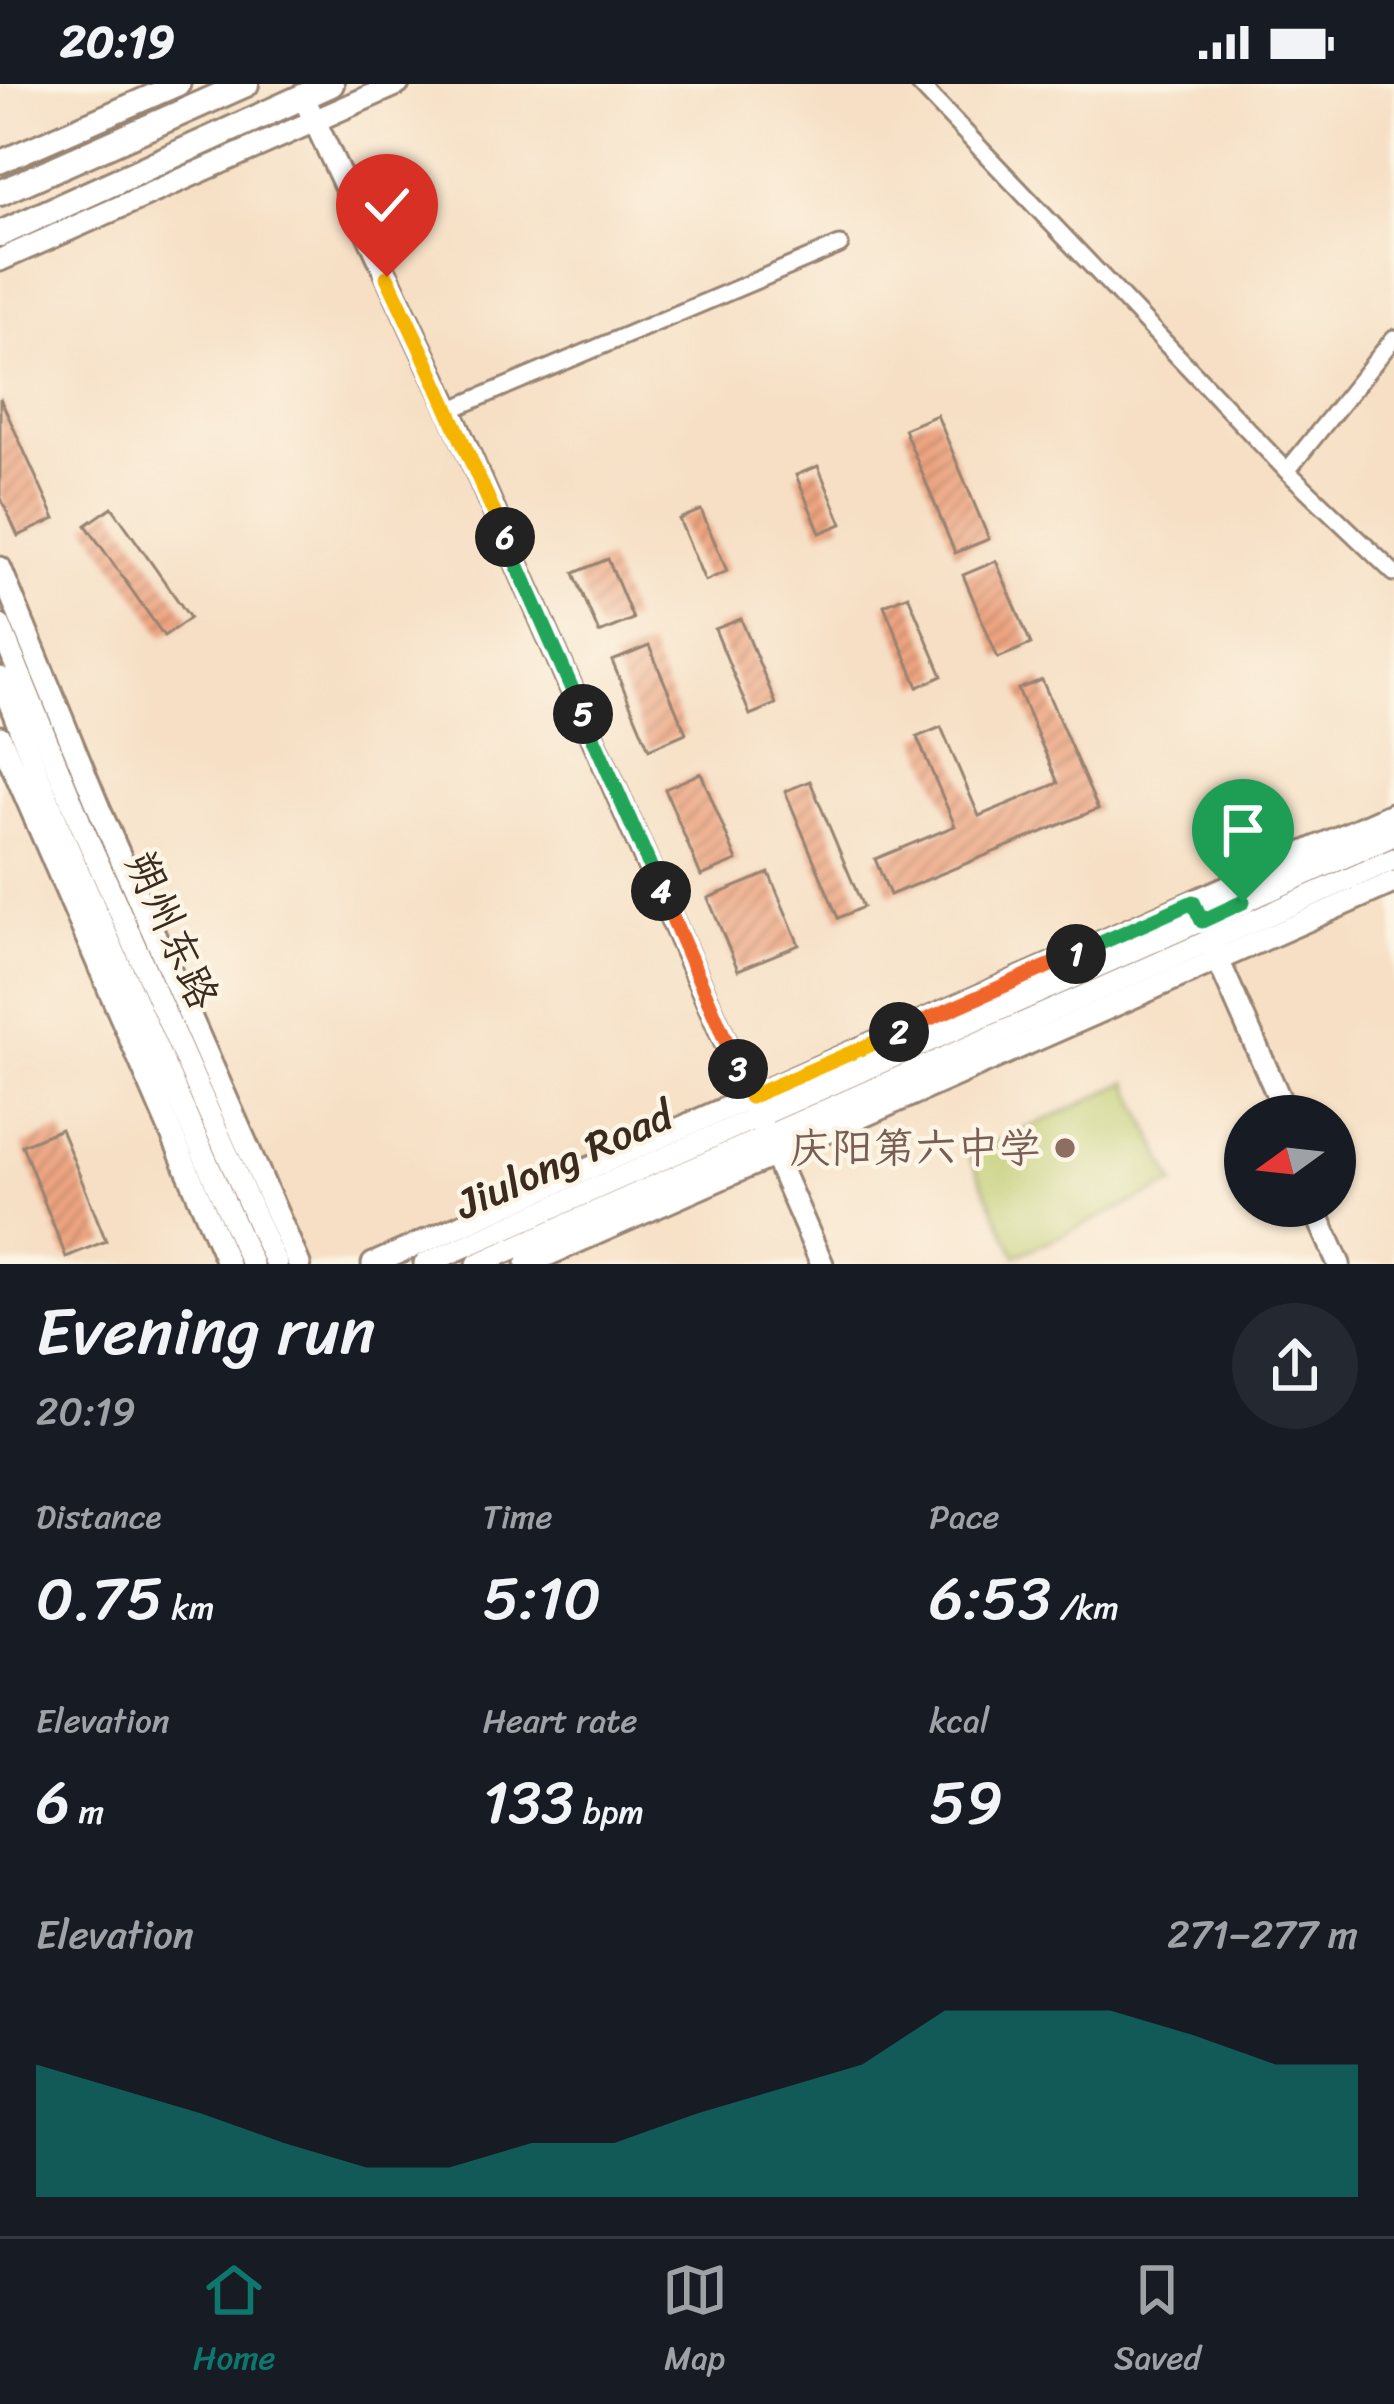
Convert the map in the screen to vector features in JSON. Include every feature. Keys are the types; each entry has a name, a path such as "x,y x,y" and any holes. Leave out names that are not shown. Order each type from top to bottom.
{"main road":[{"path":"0,193 246,84"},
{"path":"0,234 331,84"}],"street":[{"path":"0,162 179,84"},
{"path":"0,260 398,84"},
{"path":"919,84 1287,471 1394,573"},
{"path":"298,98 450,410 758,1128 808,1264"},
{"path":"310,123 822,1264"},
{"path":"450,410 839,245"},
{"path":"1287,471 1394,338"},
{"path":"0,568 99,809 299,1264"},
{"name":"朔州东路","path":"0,626 80,821 276,1264"},
{"name":"朔州东路","path":"0,678 60,830 252,1264"},
{"path":"0,737 228,1264"},
{"path":"373,1264 758,1128 1200,933 1394,813"},
{"name":"Jiulong Road","path":"1200,933 1394,835"},
{"name":"Jiulong Road","path":"425,1264 758,1128 1200,933 1394,859"},
{"path":"1200,933 1394,882"},
{"path":"1200,933 1265,1095"},
{"path":"1200,933 1277,1095"},
{"path":"527,1264 758,1128"},
{"name":"Jiulong Road","path":"478,1264 758,1128"},
{"path":"1322,1227 1339,1264"},
{"path":"1336,1227 1352,1264"}],"green space":[{"path":"1128,1082 1174,1184 1016,1256 969,1155"}],"building":[{"path":"0,398 55,519 18,536 0,496"},
{"path":"937,415 989,539 955,553 904,429"},
{"path":"818,466 842,524 820,533 796,475"},
{"path":"112,507 190,618 164,636 86,525"},
{"path":"701,510 727,571 705,581 679,519"},
{"path":"608,559 633,619 599,633 574,573"},
{"path":"996,561 1031,644 998,658 963,575"},
{"path":"908,595 942,676 918,687 884,605"},
{"path":"741,619 776,704 750,715 715,629"},
{"path":"649,646 686,733 649,749 612,661"},
{"path":"1042,680 1098,809 890,895 875,859 955,826 917,737 941,727 979,816 1058,783 1018,689"},
{"path":"701,773 737,861 701,876 665,789"},
{"path":"810,781 863,907 838,918 785,791"},
{"path":"769,873 799,945 738,970 708,898"},
{"path":"61,1129 106,1241 66,1257 22,1145"}],"place":[{"name":"庆阳第六中学","path":"1065,1148"}],"route":[{"path":"387,277 450,410 750,1097 1193,902 1202,921 1243,902"}]}
